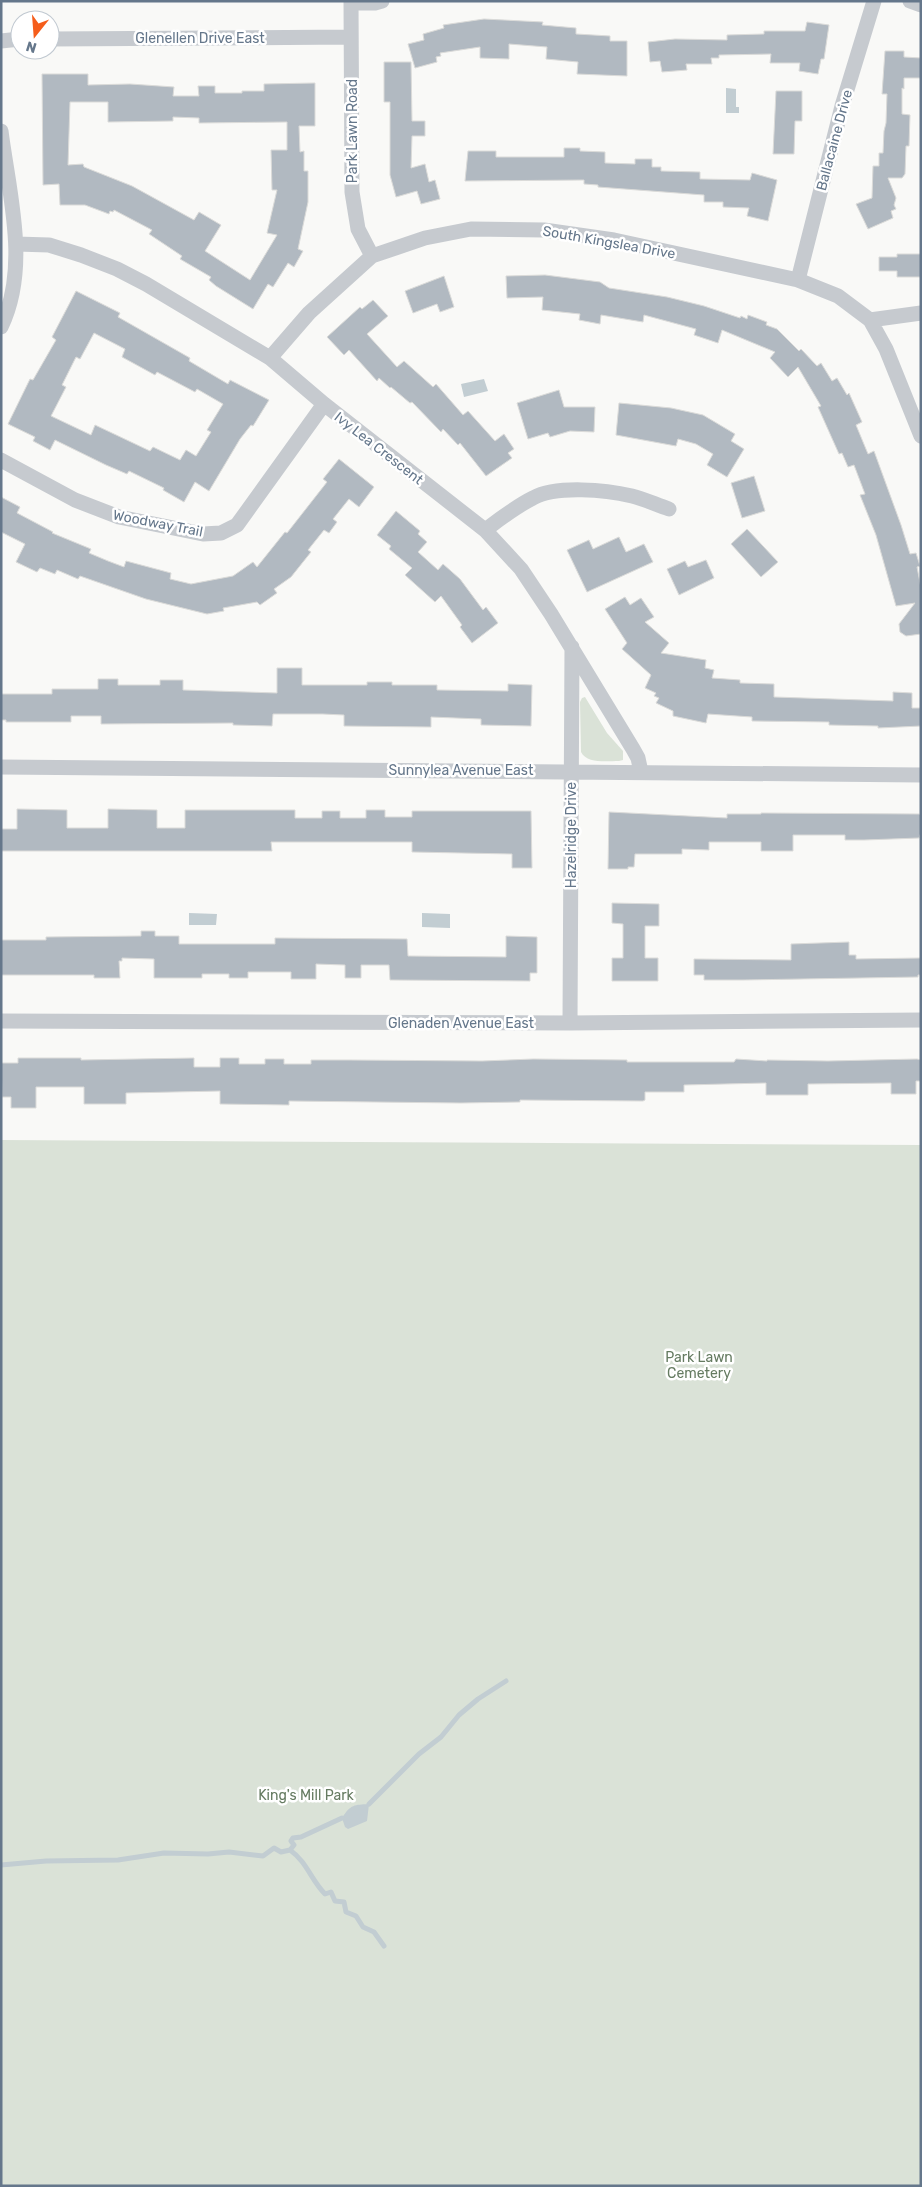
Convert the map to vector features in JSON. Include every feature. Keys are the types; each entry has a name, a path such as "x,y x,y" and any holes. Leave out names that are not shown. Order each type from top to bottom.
{"street":[{"path":"351,2 375,3 382,1"},
{"name":"Ballacaine Drive","path":"798,280 842,106 874,1"},
{"path":"910,1 921,6"},
{"name":"Park Lawn Road","path":"351,2 354,208 358,228 372,256"},
{"name":"Glenellen Drive East","path":"60,39 351,38"},
{"path":"1,131 16,244 12,297 1,327"},
{"name":"South Kingslea Drive","path":"270,358 308,313 372,256 425,238 471,229 544,230 614,240 798,280 838,296 870,320"},
{"name":"Ivy Lea Crescent","path":"16,244 49,246 81,255 117,269 270,358 324,404 485,530 521,569 572,647 638,758 641,772"},
{"path":"921,313 870,320 886,349 921,436"},
{"name":"Woodway Trail","path":"1,460 75,500 119,517 203,534 222,532 237,525 324,404"},
{"path":"485,530 515,507 533,497 552,492 613,492 634,496 668,509"},
{"name":"Hazelridge Drive","path":"570,1023 572,647"},
{"name":"Sunnylea Avenue East","path":"1,768 921,775"},
{"name":"Glenaden Avenue East","path":"1,1021 570,1023 921,1020"}],"green space":[{"path":"585,697 607,733 623,751 623,760 592,760 581,752 580,702"},
{"path":"1,1140 921,1145 921,2186 1,2186"}],"shaded area":[{"path":"726,88 736,89 736,107 739,107 739,113 726,113"},
{"path":"484,379 488,391 464,397 461,384"},
{"path":"189,913 217,914 216,925 189,925"},
{"path":"422,913 450,914 450,928 422,927"},
{"path":"369,1804 367,1821 348,1829 345,1827 342,1818 348,1810 356,1805"}],"building":[{"path":"484,19 543,22 542,25 576,28 576,34 610,36 610,41 627,41 627,76 577,74 578,62 546,59 547,47 509,44 509,59 480,58 480,47 440,53 441,56 436,57 437,62 415,68 408,44 424,40 423,34 444,28 443,25"},
{"path":"807,22 829,25 824,59 821,59 818,74 799,71 800,63 770,63 771,54 719,55 719,58 711,58 712,64 686,64 687,70 662,72 660,61 650,62 648,42 675,39 727,40 727,35 764,34 764,31 805,31"},
{"path":"885,51 904,51 904,57 921,58 921,78 904,78 904,89 902,88 902,114 910,115 909,146 906,146 905,174 902,178 888,178 896,198 894,205 896,209 891,211 893,218 868,229 856,204 872,198 873,166 879,166 879,153 883,153 887,94 882,94"},
{"path":"384,62 411,62 412,121 425,121 425,136 412,136 411,168 425,164 429,182 435,180 440,199 421,204 417,191 396,197 390,175 390,102 384,102"},
{"path":"42,74 88,74 88,85 130,84 174,87 173,96 199,96 198,86 215,86 215,93 242,93 242,91 264,91 264,84 315,83 315,126 299,126 300,152 304,151 304,171 308,171 308,202 298,249 303,251 294,267 288,263 273,287 268,284 253,309 216,286 209,280 211,277 180,259 182,256 149,234 152,230 114,210 113,212 110,211 109,214 85,205 60,205 59,184 43,185","holes":["70,102 108,102 108,122 173,121 173,117 199,118 199,123 287,122 287,150 271,150 272,190 277,190 267,233 277,235 250,280 205,251 221,225 199,212 194,220 132,186 84,167 83,164 68,165"]},
{"path":"776,91 802,91 802,121 795,121 794,154 773,154"},
{"path":"564,148 580,148 580,151 605,152 605,163 635,164 635,159 652,159 652,167 661,167 661,171 700,172 700,179 750,180 752,173 777,180 768,221 747,216 749,208 723,207 723,202 704,202 704,195 598,187 598,185 584,184 584,180 465,181 468,151 496,151 496,157 564,157"},
{"path":"897,254 921,254 921,277 897,277 897,271 879,271 879,257 897,257"},
{"path":"545,275 600,282 609,288 667,297 704,306 740,318 741,316 747,319 748,315 767,322 766,325 777,329 799,351 801,349 817,366 821,363 832,381 837,378 847,395 849,393 862,422 856,425 868,454 874,451 910,554 916,553 920,566 917,567 921,588 921,634 906,636 900,632 899,624 915,603 896,606 876,535 860,495 865,494 854,465 848,467 842,453 839,454 818,407 821,406 798,367 788,377 770,358 775,352 722,330 718,343 694,335 696,329 644,315 643,322 601,315 600,324 579,320 580,314 542,310 543,297 507,298 506,276"},
{"path":"444,276 454,307 440,312 437,304 413,313 405,291"},
{"path":"76,291 120,313 118,317 190,358 189,361 228,384 230,380 269,400 253,426 251,425 240,439 209,491 195,482 184,502 163,490 164,488 129,471 127,474 55,440 50,450 33,441 35,437 8,424 30,379 33,380 56,340 52,337","holes":["94,333 125,349 122,357 155,375 157,372 195,392 197,389 223,404 207,430 211,432 196,456 186,450 180,460 153,447 150,451 95,425 91,435 51,416 66,387 62,385 76,357 80,359"]},
{"path":"373,300 388,316 367,334 397,367 404,361 433,387 436,384 463,415 468,411 495,441 504,434 514,449 508,453 512,458 486,476 460,443 458,445 443,429 441,432 412,402 410,403 379,378 377,381 349,350 344,355 327,337 360,307 362,309"},
{"path":"559,390 564,407 595,407 594,432 570,431 550,437 548,433 528,439 517,403"},
{"path":"619,403 671,408 703,415 735,434 731,441 744,449 727,477 707,465 713,454 696,444 678,439 676,446 616,435"},
{"path":"339,459 374,487 359,507 349,499 333,519 337,522 329,533 324,530 308,550 311,552 291,577 274,589 277,593 260,605 257,602 223,608 224,611 207,614 146,599 80,576 78,579 57,570 55,574 40,568 37,572 16,562 25,544 1,532 1,497 20,507 17,513 52,533 91,549 89,553 124,567 126,561 171,573 170,579 191,584 233,576 253,562 257,567 285,532 287,533 327,482 323,479"},
{"path":"754,476 765,511 742,518 731,483"},
{"path":"396,511 420,531 418,534 427,542 418,552 438,570 443,564 460,579 483,610 486,607 498,623 472,643 460,627 462,625 441,596 435,602 405,575 412,568 389,549 391,546 377,535"},
{"path":"747,529 778,562 761,577 731,544"},
{"path":"619,537 626,552 644,544 653,562 587,592 567,550 589,540 593,549"},
{"path":"706,560 714,578 679,595 667,569 685,561 688,567"},
{"path":"625,597 630,605 641,598 654,617 645,622 669,643 661,653 706,660 705,668 714,670 712,678 740,680 740,683 774,684 774,697 893,701 893,692 912,693 912,708 921,708 921,726 878,728 878,726 829,725 829,722 752,721 752,717 708,714 706,723 673,716 673,711 656,703 659,698 654,696 656,693 645,688 651,675 622,649 627,643 605,609"},
{"path":"277,668 302,668 302,685 367,685 367,682 392,682 392,685 437,685 437,690 508,691 508,684 532,685 531,726 481,725 481,719 431,717 431,727 344,726 344,715 323,714 273,714 272,726 233,725 233,723 101,724 101,716 71,716 71,722 6,722 6,720 1,720 1,694 52,694 52,689 98,689 98,679 118,679 118,685 160,685 160,680 183,680 183,690 277,693"},
{"path":"17,809 67,810 67,828 108,828 108,809 157,810 157,828 185,828 185,810 295,810 295,818 322,818 322,811 340,811 340,818 366,818 366,810 385,810 385,817 412,817 412,811 531,811 532,868 512,868 512,854 412,852 412,842 271,842 272,851 1,851 1,829 17,829"},
{"path":"609,812 727,818 727,814 761,813 919,814 921,815 921,832 919,838 864,840 845,840 845,835 793,835 793,851 761,851 761,842 709,842 709,850 682,849 682,854 635,854 634,867 628,867 628,869 608,869"},
{"path":"612,903 659,904 659,926 645,926 645,958 658,958 658,981 612,981 612,958 623,958 623,924 612,923"},
{"path":"141,931 155,931 155,936 179,936 179,944 275,944 275,938 407,939 408,956 506,957 506,936 537,937 537,973 530,973 530,981 390,980 389,965 361,965 361,978 345,978 345,965 316,964 316,979 291,979 291,972 248,972 248,978 229,978 229,974 202,974 202,978 154,978 154,959 122,958 122,961 119,961 120,978 94,978 94,975 1,975 1,940 46,940 46,937 141,936"},
{"path":"849,942 849,955 856,955 856,959 921,958 921,975 918,975 918,977 704,980 704,975 694,975 694,959 791,960 791,944"},
{"path":"18,1058 81,1058 81,1060 194,1058 194,1067 220,1067 220,1058 239,1058 239,1064 265,1064 265,1059 284,1059 284,1064 311,1064 311,1060 482,1061 533,1059 627,1060 627,1062 734,1062 736,1059 828,1061 917,1059 921,1060 921,1081 916,1081 916,1094 891,1094 891,1083 808,1084 808,1095 766,1095 766,1083 684,1085 684,1092 645,1092 645,1100 643,1101 520,1100 520,1102 461,1103 289,1101 289,1105 220,1104 220,1091 126,1093 126,1104 84,1104 84,1087 36,1087 36,1108 11,1108 11,1097 2,1097 1,1063 18,1063"}],"waterway":[{"path":"369,1804 419,1754 441,1737 459,1715 478,1699 506,1681"},
{"path":"290,1850 294,1845 291,1841 293,1838 301,1837 342,1818"},
{"path":"1,1865 46,1861 118,1860 164,1853 208,1854 229,1852 263,1856 274,1848 281,1852 290,1850 301,1860 325,1894 331,1892 335,1901 344,1902 346,1912 356,1916 363,1927 374,1932 384,1946"}],"park label":[{"name":"Park Lawn Cemetery","path":"699,1365"},
{"name":"King's Mill Park","path":"306,1795"}]}
